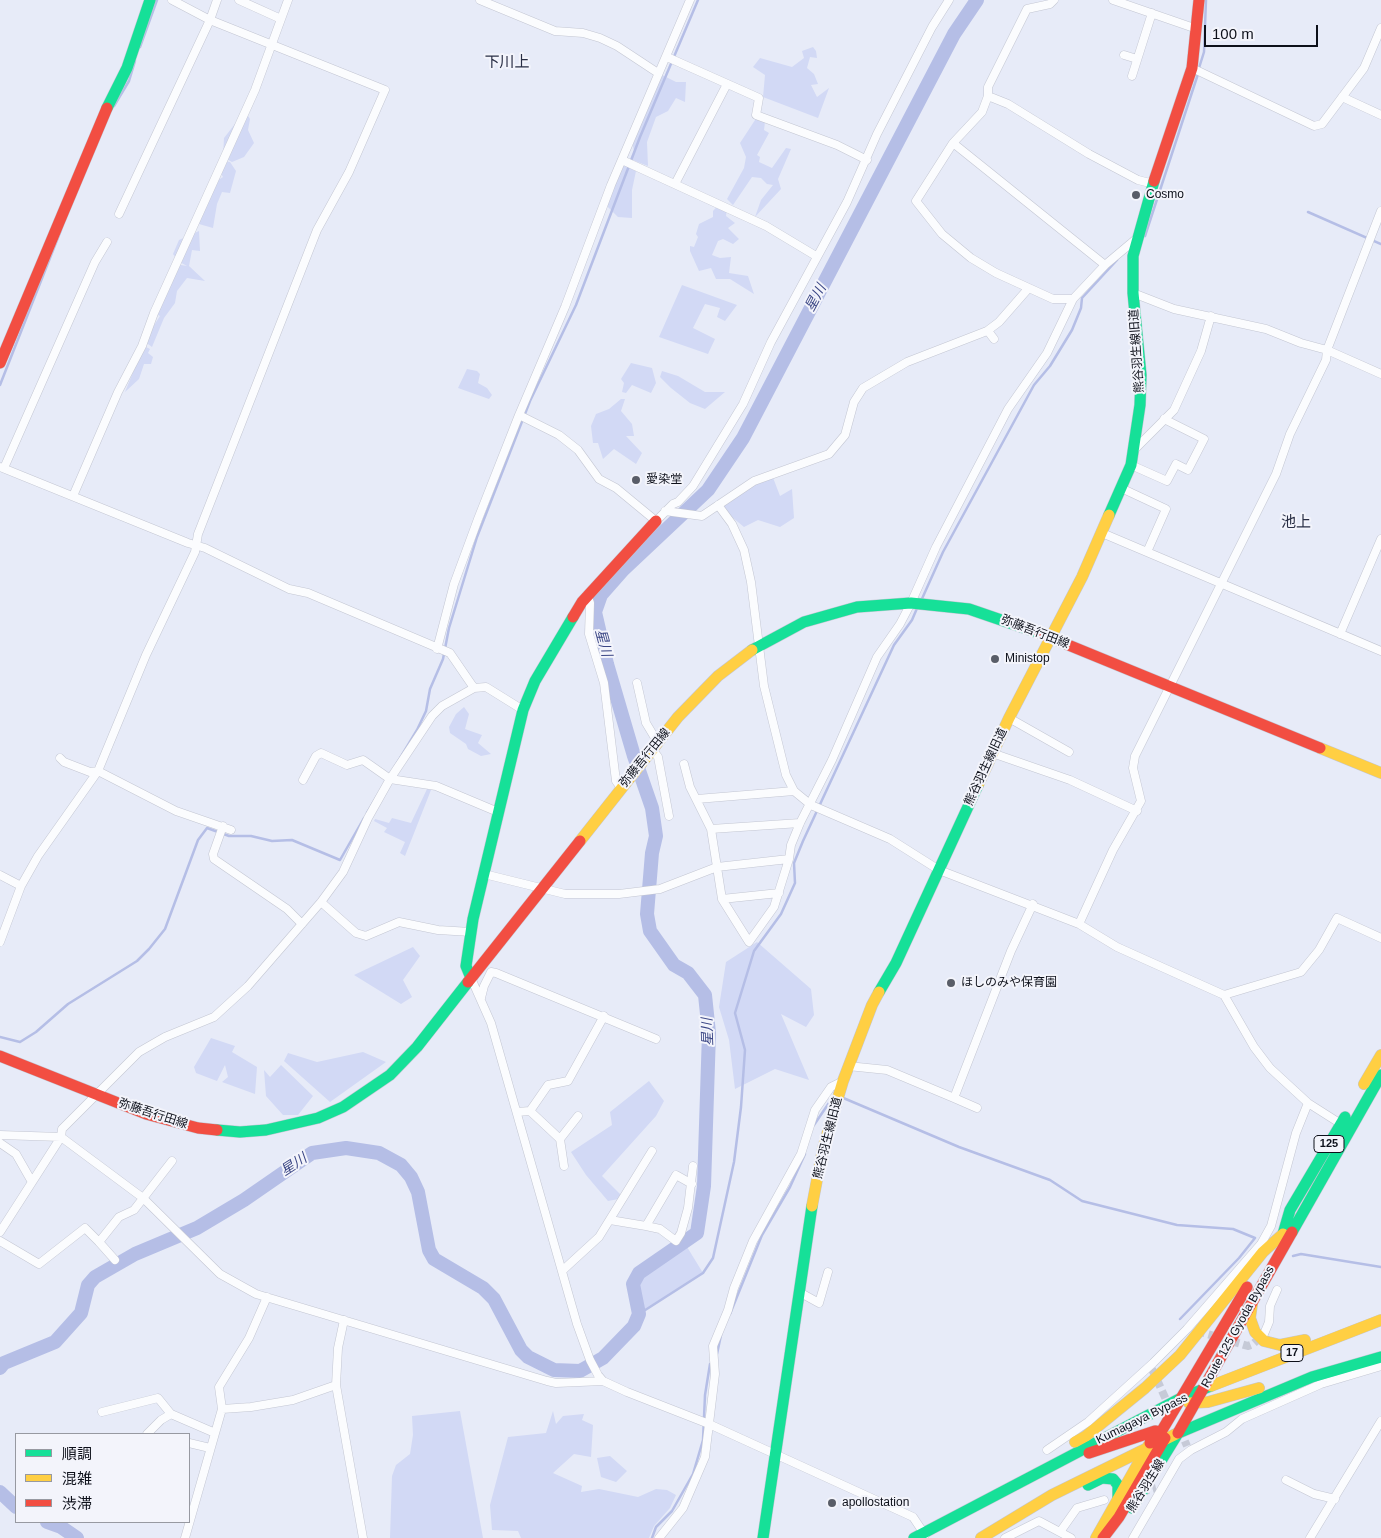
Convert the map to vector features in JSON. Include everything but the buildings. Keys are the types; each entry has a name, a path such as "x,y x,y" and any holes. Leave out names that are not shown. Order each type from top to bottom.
{"main road":[{"path":"0,362 102,117 127,68 150,0"},
{"name":"熊谷羽生線旧道","path":"763,1538 799,1292 823,1148 848,1066 872,1005 896,963 1009,718 1052,638 1102,533 1131,465 1140,405 1141,375 1133,293 1136,239 1154,184 1196,71 1199,0"},
{"path":"471,978 466,966 471,932 523,710 535,681 552,649 587,595 656,521"},
{"name":"弥藤吾行田線","path":"0,1056 175,1123 215,1130 240,1132 266,1130 318,1118 343,1107 390,1075 417,1047 653,748 718,676 759,644 804,622 857,608 911,603 969,609 1012,622 1381,773"},
{"name":"Route 125 Gyoda Bypass","path":"1283,1234 1290,1210 1381,1055"},
{"name":"Route 125 Gyoda Bypass","path":"1178,1433 1381,1075"},
{"name":"Route 125 Gyoda Bypass","path":"1148,1446 1163,1435 1181,1398 1238,1301 1283,1234 1298,1221"},
{"path":"1044,1468 1058,1451 1086,1436 1145,1388 1180,1355 1263,1252 1283,1234"},
{"path":"1254,1298 1250,1318 1255,1332 1271,1344 1295,1343 1316,1336 1348,1332"},
{"name":"Kumagaya Bypass","path":"922,1536 1044,1468 1181,1398 1381,1320"},
{"name":"17","path":"1163,1435 1178,1433 1312,1376 1381,1357"},
{"path":"1181,1398 1195,1403 1237,1395 1285,1380 1312,1376"},
{"path":"1070,1455 1090,1453 1155,1431 1163,1435 1167,1451"},
{"name":"熊谷羽生線","path":"1113,1538 1178,1433"},
{"path":"1103,1538 1119,1517 1163,1435"},
{"path":"981,1538 1052,1495 1148,1446"},
{"name":"熊谷羽生線","path":"1096,1538 1148,1446"},
{"path":"1052,1495 1074,1492 1102,1478 1108,1478 1113,1479 1118,1485 1118,1498"}],"street":[{"path":"0,942 21,886 38,856 98,771 146,655 195,552 196,545 317,230 349,172 385,90 210,20 172,0"},
{"path":"119,214 210,20 217,0"},
{"path":"238,0 281,19"},
{"path":"74,496 118,392 142,346 154,312 255,90 288,0"},
{"path":"480,0 555,30 583,33 600,38 617,46 658,73"},
{"path":"437,649 454,584 519,415 566,307 622,160 690,0"},
{"path":"519,415 565,440 578,450 599,479 616,488 656,521 672,504 678,502 694,486 726,435 816,256 847,202 878,134 932,27 950,0"},
{"path":"1054,0 1050,4 1027,9 988,87 988,96 982,112 953,143 916,201 942,234 971,258 1027,290 1052,299 1073,299"},
{"path":"1113,0 1198,29"},
{"path":"1132,76 1152,13"},
{"path":"1196,71 1314,126 1322,124 1364,68 1381,28"},
{"path":"1124,55 1137,59"},
{"path":"667,56 759,98 756,115 837,145 867,160"},
{"path":"675,184 727,84"},
{"path":"988,96 1008,104 1051,132 1138,180 1154,184"},
{"path":"1342,97 1381,115"},
{"path":"953,143 1106,265"},
{"path":"622,160 766,226 816,256"},
{"path":"1079,924 1113,850 1137,811 1140,801 1133,768 1135,756 1276,474 1290,434 1326,360 1327,350 1381,211"},
{"path":"684,764 711,829 722,899 749,942 774,906 789,859 791,845 800,823 811,805 877,657 900,624 936,547 1008,409 1046,353 1073,299 1106,265 1136,239"},
{"path":"107,242 95,262 2,468 196,545 289,589 308,593 450,654 474,688"},
{"path":"665,511 702,516 754,481 829,454 845,435 854,402 863,388 884,374 988,330 999,322 1027,290"},
{"path":"1133,293 1174,309 1266,329 1301,343 1327,350 1381,374"},
{"path":"1134,450 1174,410 1201,351 1211,316"},
{"path":"988,330 994,339"},
{"path":"1131,465 1168,481 1176,464 1188,470 1204,439 1164,419"},
{"path":"1122,488 1166,509 1147,552"},
{"path":"718,504 732,524 744,550 751,582 764,686 786,775 794,791 811,805 890,839 939,870 1033,904 1079,924 1117,947 1224,995 1254,1047 1270,1068 1308,1103 1341,1124"},
{"path":"1102,533 1381,651"},
{"path":"1340,634 1381,538"},
{"path":"587,595 590,603 589,634 604,683 616,781 623,786"},
{"path":"637,683 653,748 658,757 668,816"},
{"path":"0,1232 61,1137 62,1129 139,1052 214,1016 248,986 321,902 344,872 368,818 390,779 432,716 442,706 474,688 486,686 523,710"},
{"path":"1009,718 1069,752"},
{"path":"303,780 316,756 321,753 347,765 363,760 390,779 436,786 498,812"},
{"path":"992,753 1070,780 1137,811"},
{"path":"60,758 90,772 98,771 176,811 231,830"},
{"path":"697,799 794,791"},
{"path":"711,829 800,823"},
{"path":"223,826 212,854 214,859 287,910 302,924"},
{"path":"484,874 542,890 565,894 619,894 660,888 717,866 789,859"},
{"path":"0,875 21,886"},
{"path":"722,899 779,893"},
{"path":"321,902 356,933 366,936 399,922 438,930 471,932"},
{"path":"954,1098 1011,951 1033,904"},
{"path":"1224,995 1301,972 1319,950 1337,918 1381,938"},
{"path":"481,998 484,986 491,972 604,1016 656,1039"},
{"path":"471,978 481,998 517,1112 577,1324 590,1360 601,1378"},
{"path":"530,1111 548,1085 568,1081 604,1016"},
{"path":"848,1066 887,1070 976,1108"},
{"path":"659,1538 682,1508 697,1480 705,1457 715,1374 713,1346 753,1241 801,1154 815,1110 831,1087 840,1091"},
{"path":"1047,1450 1070,1435 1109,1403 1187,1330 1261,1244 1271,1226 1296,1133 1308,1103"},
{"path":"517,1112 530,1111 560,1139 564,1166"},
{"path":"560,1139 578,1116"},
{"path":"0,1135 61,1137 143,1198 220,1274 247,1289 267,1297 547,1381 556,1383 601,1378 709,1424 914,1517 922,1536"},
{"path":"0,1143 16,1154 32,1182"},
{"path":"563,1270 599,1237 652,1151"},
{"path":"99,1242 120,1217 134,1210 172,1162"},
{"path":"610,1220 660,1229 676,1241 681,1233 692,1184 693,1166"},
{"path":"646,1226 676,1175 692,1184"},
{"path":"0,1241 39,1264 85,1228 115,1260"},
{"path":"799,1292 819,1303 828,1272"},
{"path":"1264,1334 1269,1322 1270,1306 1277,1290"},
{"path":"190,1512 193,1497 222,1408 218,1387 249,1338 267,1297"},
{"path":"344,1320 338,1348 336,1385 363,1538"},
{"path":"1128,1538 1175,1456 1187,1446 1321,1384 1381,1366"},
{"path":"222,1408 251,1407 293,1400 336,1385"},
{"path":"102,1412 158,1398 171,1414 215,1433"},
{"path":"149,1433 161,1420 171,1414"},
{"path":"1133,1538 1179,1459 1242,1419"},
{"path":"1310,1538 1381,1421"},
{"path":"190,1443 210,1448"},
{"path":"1286,1480 1314,1494 1335,1499"},
{"path":"1053,1538 1077,1508 1104,1500"},
{"path":"1005,1538 1039,1521 1071,1538"},
{"path":"185,1538 188,1523"}],"shaded area":[{"path":"813,47 817,58 810,57 807,68 814,74 818,84 811,85 817,97 829,88 818,118 763,97 765,75 753,67 760,58 792,67 804,58 802,51"},
{"path":"658,73 676,82 686,82 685,102 676,98 668,111 656,117 647,142 648,166 630,159 634,151 632,141"},
{"path":"245,111 250,119 248,130 254,143 244,157 232,162 223,157 224,138"},
{"path":"757,117 765,122 764,130 769,133 757,155 760,157 759,162 772,168 786,148 791,149 778,179 781,189 755,217 761,200 773,185 767,184 761,178 752,177 733,205 727,199 744,168 746,157 740,143"},
{"path":"223,161 230,162 236,171 230,193 222,192 217,204 213,228 199,224 212,184 223,177 219,170"},
{"path":"628,164 636,171 632,190 632,218 618,217 604,203 618,169"},
{"path":"722,201 727,208 726,216 735,223 728,228 739,239 733,244 723,239 718,241 712,255 720,258 731,257 729,273 748,276 754,294 730,279 716,279 711,268 699,271 690,251 690,246 694,247 698,237 696,234 699,224 713,217 713,211"},
{"path":"199,231 200,251 192,250 189,266 205,281 187,278 177,291 175,303 164,318 152,347 144,341 160,316 154,313 174,270 181,265 187,266 178,261 173,254 179,240"},
{"path":"682,285 737,305 725,321 717,317 720,308 705,304 693,328 715,339 708,354 659,337"},
{"path":"146,347 150,349 148,353 153,357 151,364 144,364 139,379 125,392 140,355"},
{"path":"631,363 652,368 656,383 651,393 632,385 626,393 622,392 624,383 621,379"},
{"path":"467,369 477,371 480,374 478,383 487,388 492,395 489,399 458,388"},
{"path":"662,371 678,376 705,392 725,392 705,409 690,403 671,388 660,377"},
{"path":"621,399 625,399 621,411 632,424 634,436 626,436 642,453 636,464 614,449 603,459 598,443 593,443 591,426 596,414 609,409"},
{"path":"772,475 780,496 792,489 794,518 780,527 758,520 744,527 720,507 732,495"},
{"path":"464,707 469,714 465,729 482,735 478,743 491,754 481,756 468,749 466,744 450,733 449,727 456,714"},
{"path":"427,789 431,790 405,856 400,853 405,842 384,832 387,828 374,821 375,819 389,823 392,818 411,823"},
{"path":"757,942 811,989 814,1015 806,1027 781,1014 809,1080 775,1069 735,1089 729,1040 719,1007 726,962"},
{"path":"413,947 420,956 403,980 412,997 401,1004 354,975"},
{"path":"211,1038 235,1046 232,1052 257,1067 255,1094 222,1082 228,1077 225,1065 217,1081 196,1073 194,1067"},
{"path":"363,1052 386,1062 330,1102 284,1061 288,1053 317,1062"},
{"path":"281,1065 313,1096 298,1115 283,1115 266,1096 264,1070 270,1077"},
{"path":"649,1081 664,1101 656,1116 602,1176 624,1198 608,1201 586,1175 571,1152 612,1125 610,1112"},
{"path":"684,1242 703,1273 639,1314 633,1284 639,1273"},
{"path":"460,1411 483,1538 390,1538 392,1476 396,1465 410,1454 413,1435 412,1416"},
{"path":"553,1411 556,1424 563,1416 584,1414 582,1420 593,1425 591,1457 574,1454 553,1473 582,1486 581,1492 599,1489 638,1497 656,1489 667,1490 676,1495 670,1508 654,1526 649,1538 521,1538 518,1531 492,1530 490,1505 508,1437 546,1433"},
{"path":"610,1456 627,1471 616,1482 601,1477 597,1458"}],"waterway":[{"path":"140,47 157,0"},
{"path":"367,813 417,730 426,711 430,689 443,659 449,628 477,537 530,401 576,305 640,137 698,0"},
{"name":"星川","path":"0,1368 4,1363 55,1342 81,1313 88,1285 95,1277 135,1254 197,1228 244,1200 312,1153 346,1148 379,1153 401,1165 411,1177 418,1192 429,1250 434,1259 483,1288 494,1299 521,1350 528,1357 554,1370 580,1371 603,1358 634,1326 639,1314 633,1284 639,1273 697,1233 704,1186 709,1033 705,995 688,973 674,965 650,931 647,914 652,853 656,836 652,808 634,756 607,664 595,612 601,595 623,570 708,490 743,438 954,34 977,0"},
{"path":"1199,68 1204,52 1206,0"},
{"path":"114,106 129,81 135,61"},
{"path":"1145,236 1198,74"},
{"path":"1308,212 1381,244"},
{"path":"0,385 61,230"},
{"path":"921,601 943,552 1034,385 1050,366 1072,330 1081,308 1082,298 1117,260"},
{"path":"639,1314 703,1273 713,1258 734,1162 741,1107 745,1050 735,1013 754,951 781,914 795,883 794,863 803,841 894,645 912,620 918,606"},
{"path":"0,1037 20,1042 36,1032 68,1004 137,961 149,949 165,929 198,840 207,828 229,836 251,836 272,841 292,840 340,860 364,818"},
{"path":"814,1125 833,1097"},
{"path":"841,1097 959,1147 1050,1180 1082,1201 1177,1225 1233,1229 1255,1238 1239,1258 1180,1319"},
{"path":"730,1314 762,1235 790,1187 805,1154"},
{"path":"1293,1256 1301,1254 1381,1267"},
{"path":"717,1354 721,1335"},
{"path":"652,1538 656,1527 672,1511 693,1474 703,1440 705,1395 710,1364 712,1365"},
{"name":"星川","path":"0,1492 15,1506"},
{"name":"星川","path":"50,1523 61,1527 77,1538"}],"tunnel":[{"path":"1197,1331 1248,1346 1262,1336"},
{"path":"1152,1369 1169,1406"},
{"path":"1180,1430 1187,1446"},
{"path":"1141,1492 1156,1488"}],"traffic: fast":[{"path":"107,108 127,68 150,0"},
{"path":"1109,515 1131,465 1140,405 1141,375 1133,293 1133,256 1154,181"},
{"path":"752,650 804,622 857,607 911,603 969,609 1039,633"},
{"path":"471,978 466,966 473,919 523,710 535,681 573,617"},
{"path":"879,992 896,963 978,785"},
{"path":"217,1130 240,1132 266,1130 318,1118 343,1107 390,1075 417,1047 468,982"},
{"path":"1292,1232 1381,1075"},
{"path":"1283,1234 1290,1210 1345,1117"},
{"path":"763,1538 812,1206"},
{"path":"1176,1434 1312,1377 1381,1357"},
{"path":"914,1538 1181,1398 1211,1386"},
{"path":"1132,1508 1178,1433"},
{"path":"1088,1485 1102,1478 1113,1479 1118,1485 1118,1498"}],"traffic: slow":[{"path":"978,785 1009,718 1082,577 1109,515"},
{"path":"580,841 678,717 718,676 752,650"},
{"path":"1320,748 1381,773"},
{"path":"812,1206 823,1148 843,1081 872,1005 879,992"},
{"path":"1364,1084 1381,1055"},
{"path":"1075,1442 1086,1436 1145,1388 1180,1355 1263,1252 1283,1234"},
{"path":"1252,1304 1250,1318 1255,1332 1264,1341 1280,1345 1305,1340"},
{"path":"1211,1386 1381,1320"},
{"path":"1189,1403 1208,1402 1259,1388"},
{"path":"981,1538 1052,1495 1176,1434"},
{"path":"1096,1538 1148,1446"}],"traffic: jam":[{"path":"1154,181 1192,68 1199,0"},
{"path":"0,363 107,108"},
{"path":"573,617 582,602 656,521"},
{"path":"1039,633 1320,748"},
{"path":"468,982 580,841"},
{"path":"0,1056 146,1114 198,1128 217,1130"},
{"path":"1178,1433 1292,1232"},
{"path":"1150,1443 1161,1432 1247,1287"},
{"path":"1089,1453 1155,1431 1161,1432"},
{"path":"1103,1538 1119,1517 1165,1438"}],"place":[{"name":"Cosmo","path":"1136,195"},
{"name":"愛染堂","path":"636,480"},
{"name":"Ministop","path":"995,659"},
{"name":"ほしのみや保育園","path":"951,983"},
{"name":"apollostation","path":"832,1503"}],"district":[{"name":"下川上","path":"507,63"},
{"name":"池上","path":"1296,523"}]}
